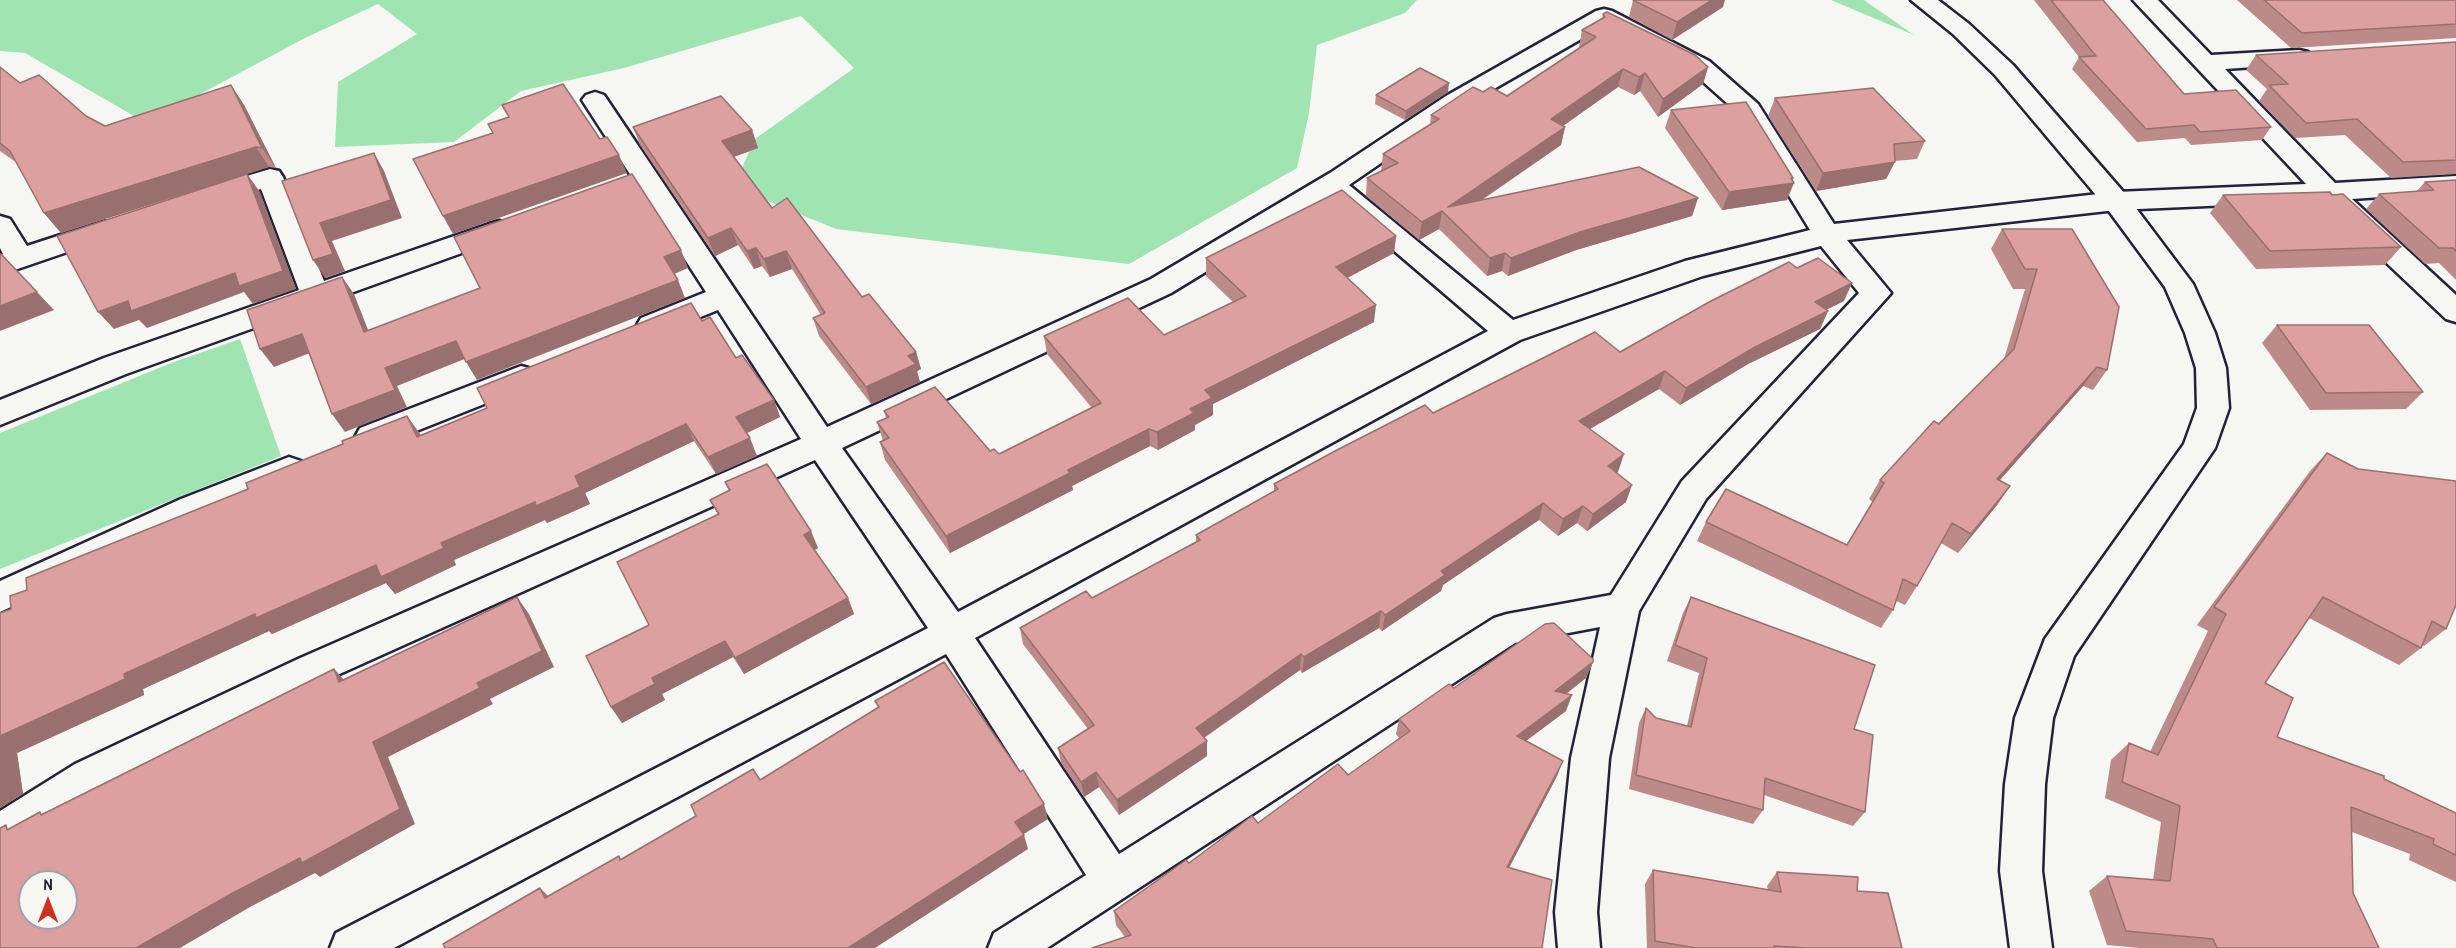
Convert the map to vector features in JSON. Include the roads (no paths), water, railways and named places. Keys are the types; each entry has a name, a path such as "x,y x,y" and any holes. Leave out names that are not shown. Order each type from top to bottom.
{"street":[{"path":"1923,0 1961,29 2004,70 2116,201 2178,284 2200,333 2211,368 2213,408 2199,448 2058,650 2034,718 2025,784 2021,871 2031,948"},
{"path":"2145,0 2328,192 2456,312"},
{"path":"1509,333 1332,184 1455,101 1604,16 1700,66 1749,109 1827,235 1876,293 1694,490 1622,608 1590,758 1576,912 1579,948"},
{"path":"2205,63 2325,56"},
{"path":"595,100 634,182 724,297 821,444 952,633 1113,881"},
{"path":"191,202 270,177 315,295"},
{"path":"0,834 89,777 311,670 821,444 1161,286 1341,178"},
{"path":"351,948 952,633 1509,333 1695,268 1827,235 2116,201 2456,184"},
{"path":"0,225 10,261 134,221"},
{"path":"0,414 115,366 524,221"},
{"path":"625,336 724,297"},
{"path":"348,446 547,367"},
{"path":"0,597 194,508 315,459"},
{"path":"1009,948 1507,629 1622,608"}]}
